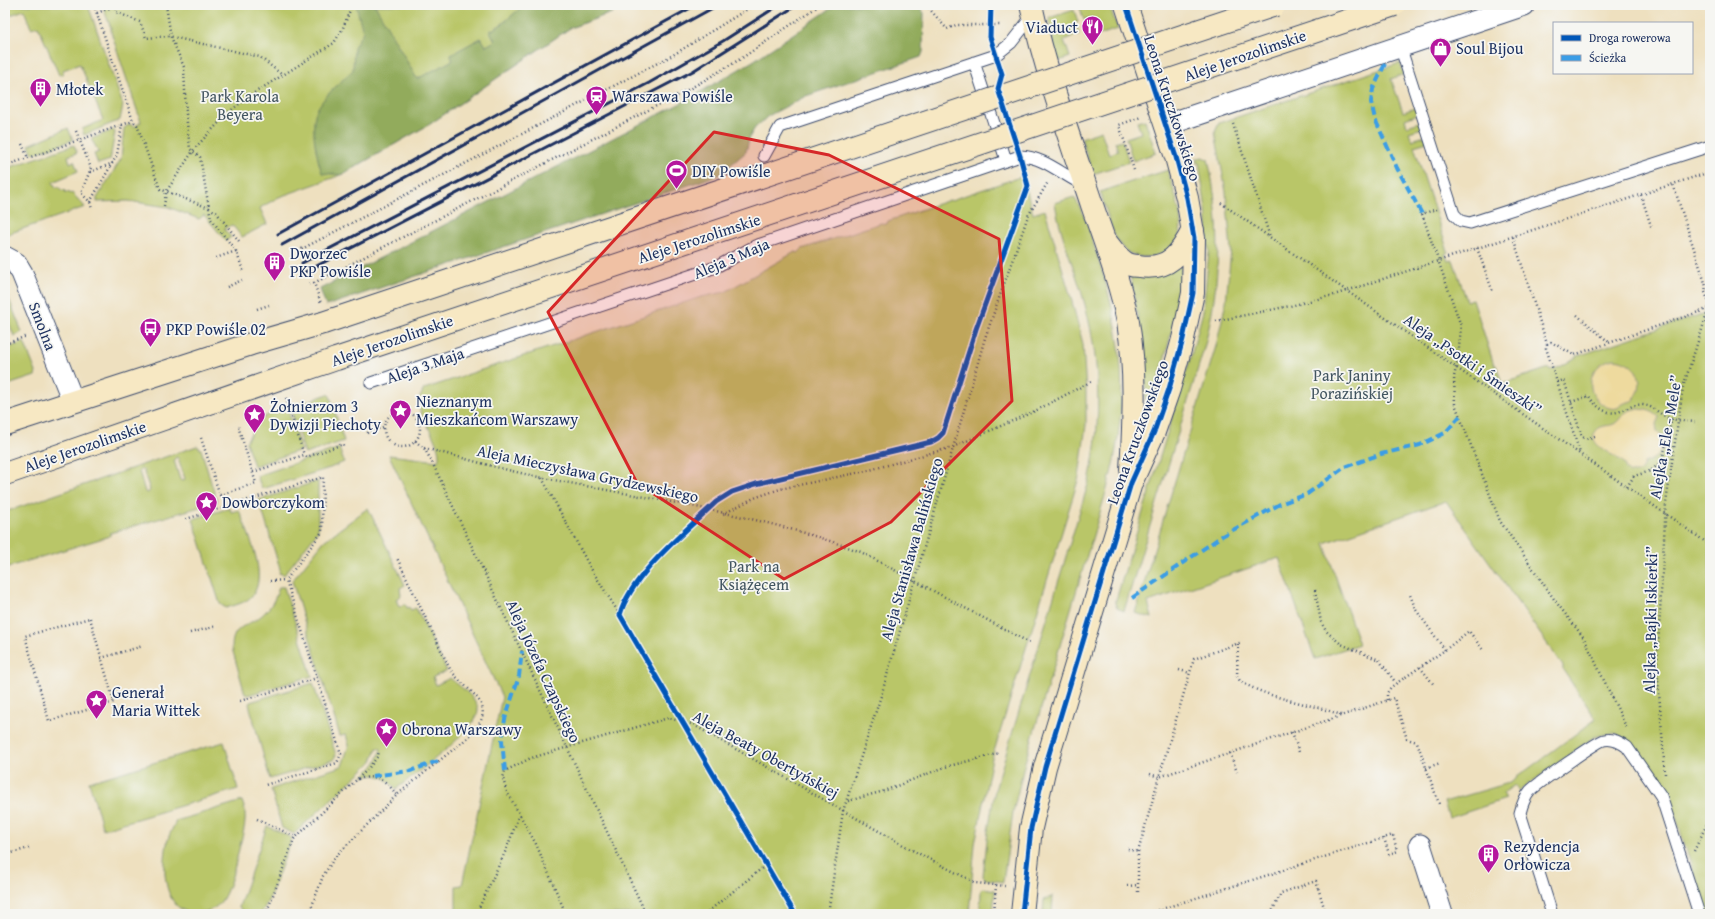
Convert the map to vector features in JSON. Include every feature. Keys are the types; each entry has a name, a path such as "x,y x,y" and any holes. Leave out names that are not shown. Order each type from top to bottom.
{"main road":[{"path":"5,424 251,344 324,323 1275,5"},
{"name":"Aleje Jerozolimskie","path":"5,474 336,359 1394,5"},
{"name":"Leona Kruczkowskiego","path":"1022,914 1028,854 1037,798 1131,483 1154,432 1190,314 1195,256 1194,230 1181,172 1132,7"},
{"name":"Leona Kruczkowskiego","path":"1032,10 1047,65 1086,186 1106,241 1127,320 1132,350 1134,406 1131,483"},
{"path":"1106,241 1122,261 1133,266 1154,267 1165,264 1182,250 1194,230"}],"street":[{"path":"1166,125 1524,5"},
{"name":"Smolna","path":"5,257 16,263 22,273 73,401"},
{"path":"1412,847 1442,914"}],"lane":[{"path":"764,156 780,127 996,55 1010,43 1032,10"},
{"path":"1400,46 1450,205 1456,218 1461,221 1470,223 1710,146"},
{"path":"974,62 1006,160"},
{"name":"Aleja 3 Maja","path":"371,383 716,267 755,246 1020,156 1032,156 1044,161 1086,186"},
{"path":"1552,914 1520,813 1522,802 1530,791 1597,743 1612,740 1620,742 1627,748 1661,796 1699,914"}],"path":[{"path":"94,5 133,121 137,125 160,189 216,212 239,241"},
{"path":"166,5 171,37 184,67 186,114 190,149 200,157 211,219 236,251 244,273"},
{"path":"164,206 166,192 192,151 234,108 281,74 334,43 343,28 352,5"},
{"path":"298,251 666,58 754,5"},
{"path":"309,284 314,283 691,88 748,54 820,5"},
{"path":"926,5 947,29 956,25 1001,25"},
{"path":"97,13 115,6 116,12 140,22 146,38 171,37 260,57 281,74"},
{"path":"990,19 990,37 996,55"},
{"path":"1134,170 1119,125 1147,115"},
{"path":"1231,119 1270,237"},
{"path":"5,166 133,121"},
{"path":"90,202 117,155 122,125"},
{"path":"76,131 91,168 81,193 90,202 92,209"},
{"path":"22,144 28,158"},
{"path":"89,172 113,163"},
{"path":"1216,321 1290,306 1346,290 1710,172"},
{"path":"1547,344 1551,342 1574,355 1709,308 1710,304 1705,292 1706,286 1673,184"},
{"path":"1039,191 1047,199"},
{"path":"1641,195 1652,229"},
{"path":"1450,205 1422,214 1461,326 1454,376 1456,404 1500,521 1556,602 1584,638 1636,750 1632,754"},
{"path":"1513,237 1547,344 1546,348 1580,454"},
{"path":"1478,248 1493,292"},
{"path":"216,258 236,251"},
{"path":"227,287 242,280"},
{"path":"314,283 320,301"},
{"path":"257,309 269,305"},
{"path":"1577,315 1610,343"},
{"path":"5,344 27,336"},
{"path":"1557,382 1564,380 1582,437 1586,439 1595,436"},
{"path":"722,514 754,498 780,489 866,471 953,447 1034,411 1092,381"},
{"path":"285,396 304,455"},
{"path":"1571,402 1590,396 1595,404 1606,411 1618,412 1631,406 1642,405 1653,408 1664,416 1695,422"},
{"path":"402,410 415,416 420,428 419,435 415,442 404,447 391,444 384,434 383,427 389,415 395,411 402,410"},
{"path":"1627,487 1634,476 1651,471 1662,461 1672,418"},
{"path":"202,438 220,495 256,483 238,426"},
{"path":"367,433 383,427"},
{"path":"415,442 424,448"},
{"path":"253,472 343,444 344,447"},
{"path":"186,519 323,477 322,532 286,580 270,581"},
{"path":"542,478 590,567 620,615"},
{"path":"702,516 712,506"},
{"path":"309,914 323,876 335,857 397,795 471,735 480,724 483,716 482,708 477,696 455,677 450,669 397,558"},
{"path":"265,785 337,763 341,754 286,580"},
{"path":"1315,590 1321,622 1326,631 1342,644 1379,660 1396,684"},
{"path":"1410,595 1416,610 1445,650"},
{"path":"620,615 622,608"},
{"path":"90,618 101,658 114,702 49,721 25,636 90,618"},
{"path":"190,633 217,626"},
{"path":"1387,700 1387,693 1391,687 1445,650 1469,631 1483,650"},
{"path":"1138,892 1138,852 1194,658 1242,642"},
{"path":"1238,644 1237,676 1240,681 1298,704 1327,710 1342,716"},
{"path":"101,658 143,646"},
{"path":"1420,667 1434,685"},
{"path":"1179,670 1190,673"},
{"path":"240,701 317,678"},
{"path":"1150,774 1159,777 1394,698 1407,739 1417,742 1439,804"},
{"path":"1292,732 1299,752"},
{"path":"266,914 296,837 357,780 373,763 379,751"},
{"path":"847,801 884,791 946,767 1000,753"},
{"path":"1230,753 1237,772"},
{"path":"1426,768 1440,764"},
{"path":"357,780 372,776 385,780 397,795"},
{"path":"519,814 536,844 566,914"},
{"path":"476,914 507,848 519,814"},
{"path":"258,818 296,837"},
{"path":"1682,863 1690,860 1710,818"},
{"path":"1146,914 1384,838 1393,836 1398,851"},
{"path":"1384,838 1389,854 1412,847"},
{"path":"5,855 29,848"},
{"path":"1128,849 1138,852"},
{"path":"705,914 766,865"},
{"path":"1272,914 1281,893 1316,881 1326,914"},
{"path":"994,914 996,885"},
{"path":"1127,886 1138,885"},
{"path":"562,914 563,908"}],"highlighted area":[{"path":"714,132 829,155 999,239 1012,401 891,522 784,579 637,483 548,312"}],"green space":[{"path":"5,5 88,5 123,105 120,120 84,135 82,129 103,120 80,64 63,70 63,74 59,75 38,26 31,28 24,10 5,17"},
{"name":"Park Karola Beyera","path":"102,5 633,5 570,28 430,124 341,175 279,197 260,208 267,224 242,237 232,225 224,229 231,237 226,241 204,215 199,219 168,207 128,201 97,202 97,198 121,159 124,128 130,124 134,127 141,122 111,32 111,28"},
{"path":"356,5 375,5 417,79 453,60 450,55 481,38 486,46 495,41 490,31 502,24 524,5 633,5 570,28 430,124 341,175 322,173 314,136 315,115 317,109 326,97 353,70 354,47 363,32"},
{"path":"836,5 918,5 924,13 923,52 921,57 806,96 768,116 755,128 750,136 746,152 719,175 326,306 320,289 685,101 753,61"},
{"path":"1088,5 1109,5 1118,29 1099,35 1092,17 1084,20 1080,8"},
{"path":"1074,10 1078,22 1075,23 1079,34 1064,40 1070,57 1056,62 1049,18"},
{"name":"Park Janiny Porazińskiej","path":"1400,63 1404,74 1391,79 1403,112 1416,108 1418,114 1405,119 1407,126 1420,122 1422,128 1409,132 1412,140 1425,136 1427,142 1414,146 1448,252 1445,254 1448,261 1453,260 1467,301 1473,299 1494,365 1496,365 1502,384 1549,368 1550,370 1560,367 1578,356 1705,313 1703,320 1705,320 1710,311 1710,914 1707,914 1669,796 1626,739 1617,734 1611,733 1594,737 1519,791 1515,785 1503,793 1506,799 1449,818 1444,802 1509,783 1596,719 1563,670 1563,666 1446,501 1324,543 1359,644 1315,659 1279,558 1148,602 1152,618 1135,613 1216,346 1226,302 1231,250 1226,192 1215,132 1219,123"},
{"path":"1145,120 1156,153 1133,161 1126,138 1141,133 1137,122"},
{"path":"68,128 73,140 33,154 29,145"},
{"path":"113,130 115,132 110,160 98,164 94,154 99,152 91,139"},
{"path":"1101,131 1109,154 1118,151 1115,142 1122,140 1129,162 1093,174 1081,138"},
{"path":"74,145 77,153 68,156 70,163 74,161 78,171 53,182 56,188 58,187 63,191 65,190 66,193 72,193 85,207 5,235 5,169"},
{"path":"1202,157 1208,159 1216,207 1218,252 1217,275 1210,321 1205,345 1124,611 1117,608 1115,603 1191,356 1203,311 1209,252 1206,210 1199,163 1197,163 1196,159"},
{"path":"1168,170 1179,210 1181,226 1180,233 1176,242 1162,253 1143,257 1134,255 1119,243 1111,225 1100,192"},
{"name":"Park na Książęcem","path":"1023,176 1033,214 1045,210 1083,344 1086,392 1086,425 1079,477 992,758 975,844 969,914 456,914 456,886 462,885 502,697 389,455 438,461 438,449 421,413 419,405 424,389 701,297 725,292 795,252 798,253 802,249 881,223 887,224 888,221 950,200 952,201"},
{"path":"1074,197 1088,227 1107,288 1114,317 1119,345 1121,373 1119,429 1107,489 1025,762 1013,812 1003,882 985,879 983,876 988,831 995,790 1089,481 1096,434 1098,387 1093,340 1082,294 1063,238 1055,203"},
{"path":"1182,265 1170,339 1149,412 1146,415 1145,358 1130,274"},
{"path":"5,289 22,332 14,336 5,313"},
{"path":"24,342 36,372 35,376 5,386 5,349"},
{"path":"328,394 330,396 344,441 305,454 290,407"},
{"path":"286,404 301,450 254,466 246,442 258,421"},
{"path":"197,446 201,449 217,502 110,533 110,536 5,568 5,512","holes":["176,457 178,458 185,479 183,481 180,480 174,460","141,468 150,490 148,493 145,492 139,471"]},
{"path":"339,448 344,462 330,468 262,489 257,476"},
{"path":"318,481 318,531 284,575 279,573 280,569 259,500"},
{"path":"230,508 231,512 239,510 255,554 258,566 258,578 256,588 249,599 226,608 220,604 193,519"},
{"path":"368,508 405,585 400,588 401,596 396,599 399,607 405,604 407,608 409,607 411,610 416,608 447,671 433,677 436,685 450,678 472,697 478,710 468,729 457,740 396,789 381,777 372,775 362,777 372,768 378,758 381,749 377,748 372,761 294,834 282,828 271,789 342,766 349,745 346,735 340,736 292,581 324,541"},
{"path":"279,587 284,587 312,676 248,695 245,694 232,648 233,640 237,631 256,620 268,610 275,599"},
{"path":"313,683 336,755 333,760 270,779 249,704 250,702"},
{"path":"224,742 238,789 103,829 89,782"},
{"path":"242,801 245,813 244,831 232,877 223,898 215,908 209,911 195,913 184,911 176,905 171,897 165,876 165,854 169,835 176,821"},
{"path":"267,826 292,838 269,899 261,914 245,914 239,907"},
{"path":"984,888 995,890 993,914 980,914 981,890"},
{"path":"1053,896 1052,914 1043,914 1044,900"}],"sand":[{"path":"1614,359 1625,362 1634,368 1640,384 1639,391 1634,399 1613,409 1602,404 1594,395 1592,392 1591,380 1595,370 1599,366 1608,360"},
{"path":"1634,409 1647,410 1659,417 1656,424 1657,431 1665,437 1662,450 1653,459 1644,463 1641,470 1637,473 1629,472 1623,462 1601,448 1596,444 1594,439 1594,433 1599,428 1614,424 1624,414"}],"railway":[{"path":"278,234 696,5"},
{"path":"282,245 718,5"},
{"path":"302,263 649,83 723,41 779,5"},
{"path":"305,272 693,71 797,5"}],"marked path":[{"path":"1385,64 1373,89 1371,102 1375,119 1397,168 1422,214"},
{"path":"1132,598 1222,536 1280,504 1307,494 1345,467 1381,454 1420,445 1445,433 1460,416"},
{"path":"505,771 502,741 505,719 519,676 522,651"},
{"path":"372,776 410,771 438,761"}],"cycle path":[{"name":"Aleja Beaty Obertyńskiej","path":"795,914 620,615 626,600 647,569 716,502 732,492 756,484 931,442 943,433 976,329 1028,186 1020,156 998,89 1002,74 990,37 991,5"},
{"path":"1022,914 1031,828 1045,767 1131,483 1154,432 1169,389 1183,339 1193,293 1194,238 1187,198 1176,157 1126,5"}],"place":[{"name":"Viaduct","path":"1093,46"},
{"name":"Soul Bijou","path":"1441,68"},
{"name":"Młotek","path":"41,108"},
{"name":"Warszawa Powiśle","path":"597,116"},
{"name":"DIY Powiśle","path":"676,190"},
{"name":"Dworzec PKP Powiśle","path":"275,282"},
{"name":"PKP Powiśle 02","path":"151,348"},
{"name":"Nieznanym Mieszkańcom Warszawy","path":"401,430"},
{"name":"Żołnierzom 3 Dywizji Piechoty","path":"254,434"},
{"name":"Dowborczykom","path":"206,522"},
{"name":"Generał Maria Wittek","path":"97,720"},
{"name":"Obrona Warszawy","path":"386,748"},
{"name":"Rezydencja Orłowicza","path":"1489,874"}]}
